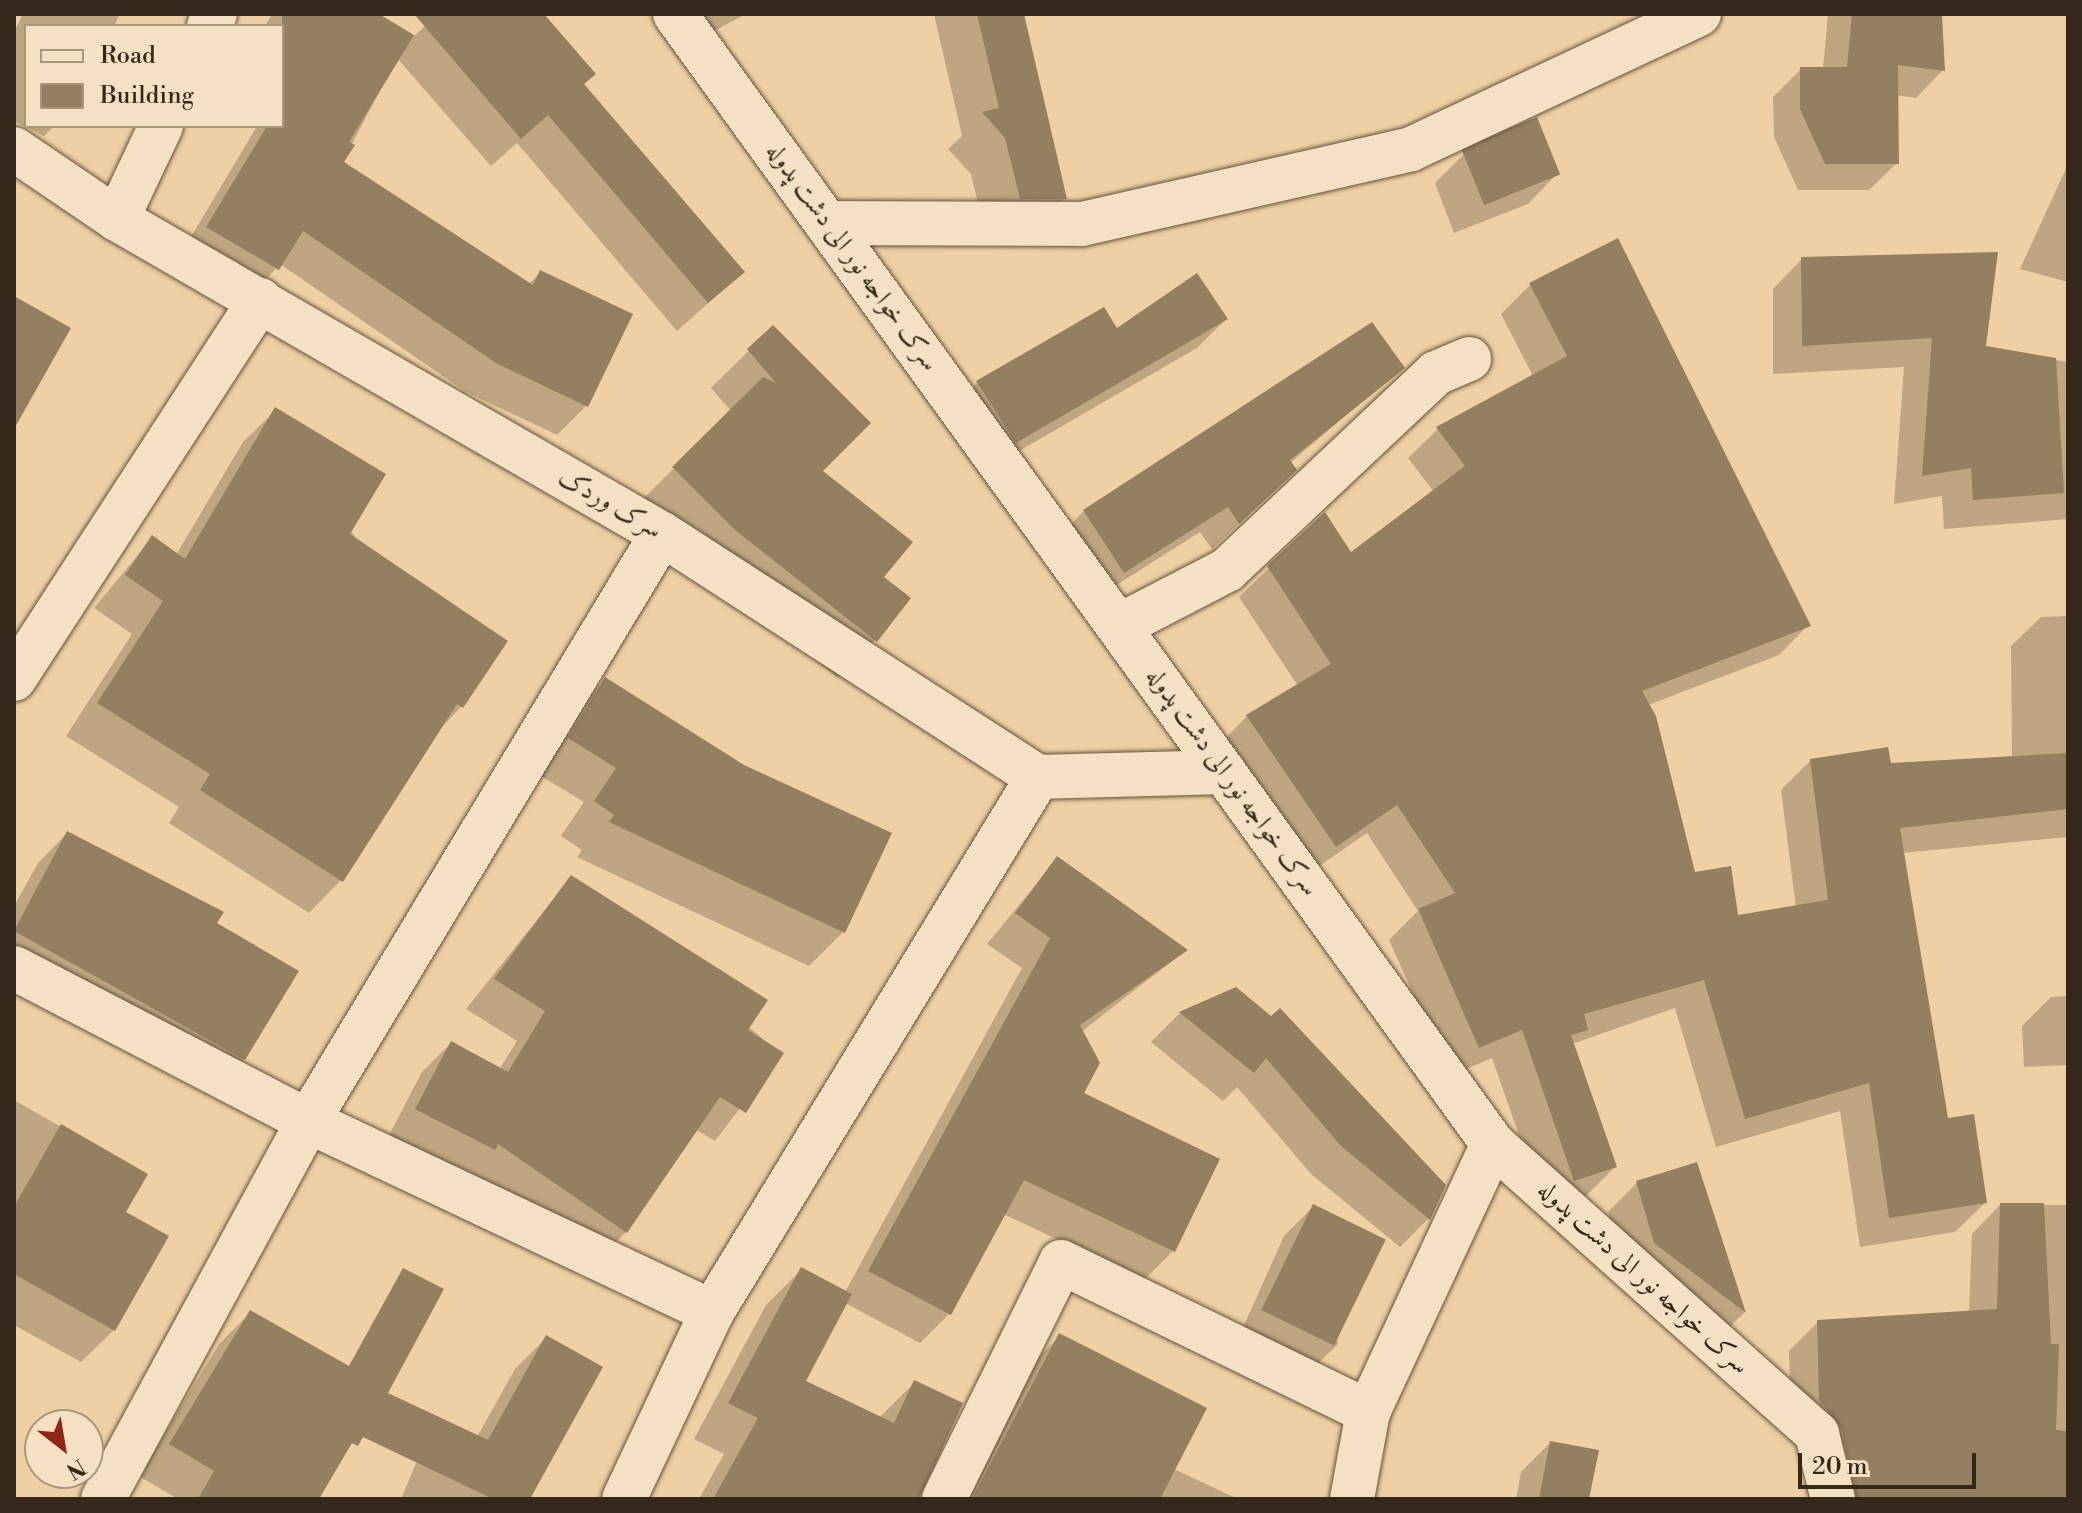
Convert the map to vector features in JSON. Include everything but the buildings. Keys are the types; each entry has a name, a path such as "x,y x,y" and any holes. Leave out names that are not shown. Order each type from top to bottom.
{"street":[{"name":"سرک خواجه نور الی دشت پدوله","path":"675,14 1493,1144 1817,1434 1833,1499"},
{"path":"827,223 1082,224 1411,149 1699,14"},
{"path":"117,219 160,128"},
{"name":"سرک وردک","path":"14,149 117,219 662,534 1038,777"},
{"path":"14,679 260,300"},
{"path":"1119,626 1227,570 1436,373 1469,359"},
{"path":"103,1499 308,1121 662,534"},
{"path":"624,1499 712,1312 1038,777 1224,772"},
{"path":"14,968 308,1121 712,1312"},
{"path":"1352,1499 1368,1412 1493,1144"},
{"path":"944,1499 1061,1262 1368,1412"}]}
